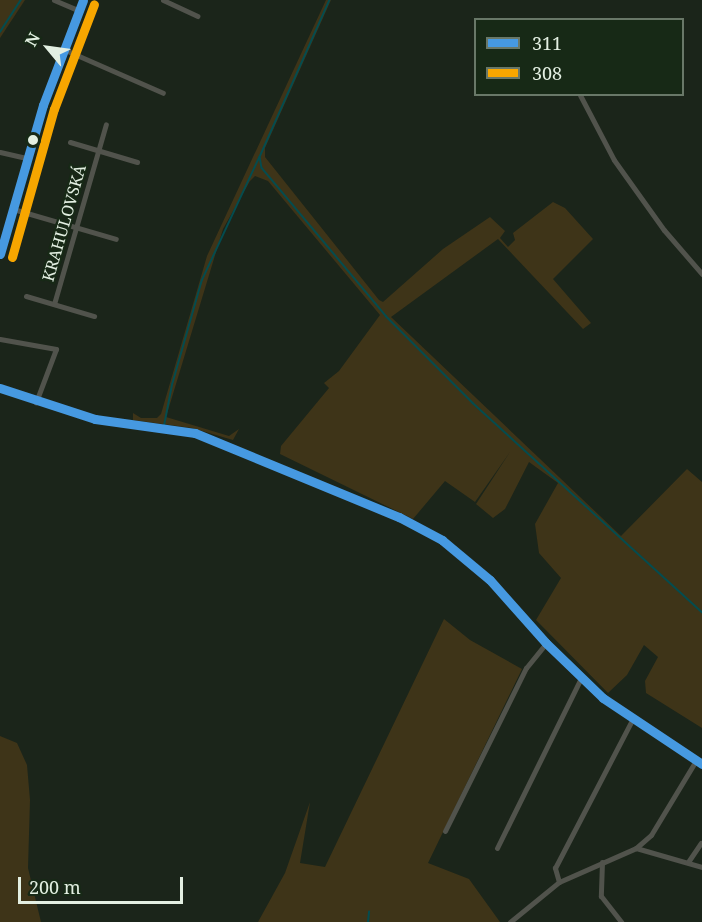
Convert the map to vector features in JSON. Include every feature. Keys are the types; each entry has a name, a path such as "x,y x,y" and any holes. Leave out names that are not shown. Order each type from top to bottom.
{"street":[{"path":"54,0 78,10"},
{"path":"0,254 27,158 63,49 83,0"},
{"path":"163,0 198,16"},
{"path":"63,49 124,80 163,93"},
{"path":"581,96 603,139 664,230 702,274"},
{"name":"KRAHULOVSKÁ","path":"54,304 106,124"},
{"name":"KRAHULOVSKÁ","path":"70,142 137,162"},
{"path":"0,152 27,158"},
{"path":"13,209 116,239"},
{"name":"KRAHULOVSKÁ","path":"26,296 94,316"},
{"path":"0,339 56,349 36,402"},
{"path":"0,388 45,405 95,419 195,433 389,512 442,540 473,564 581,678 632,720 699,763 651,836 636,848 559,882 510,922"},
{"path":"445,831 526,668 546,643"},
{"path":"497,848 581,678"},
{"path":"559,882 555,868 632,720"},
{"path":"688,862 701,843"},
{"path":"636,848 702,867"},
{"path":"602,862 601,896 621,922"}],"shaded area":[{"path":"0,0 25,0 0,38"},
{"path":"326,0 331,0 265,148 265,157 379,300 383,302 443,249 490,217 505,231 500,238 508,247 515,240 513,233 553,202 565,208 593,239 553,279 591,323 583,329 498,239 391,317 621,536 687,469 702,482 702,728 646,693 645,681 658,657 644,645 627,675 608,693 536,620 561,578 539,553 535,524 558,483 529,462 505,509 493,518 476,504 510,452 475,502 445,481 413,519 280,454 281,446 329,388 324,383 339,371 380,315 268,181 255,176 250,181 223,229 166,417 229,436 239,429 233,440 192,428 133,420 133,413 141,418 157,418 161,414 207,256"},
{"path":"444,619 470,640 522,669 428,863 469,879 500,922 258,922 285,873 310,802 300,863 325,867"},
{"path":"0,736 17,743 27,765 30,800 28,868 41,922 0,922"}],"waterway":[{"path":"0,32 21,0"},
{"path":"330,0 260,157 262,168 386,316 473,403 702,612"},
{"path":"164,426 172,385 202,280 259,158"},
{"path":"368,922 369,912"}],"transit line":[{"name":"311","path":"0,254 43,105 83,0"},
{"name":"308","path":"12,257 54,109 94,4"},
{"name":"311","path":"0,388 95,419 195,433 399,517 442,540 490,580 546,643 603,698 702,764"}]}
